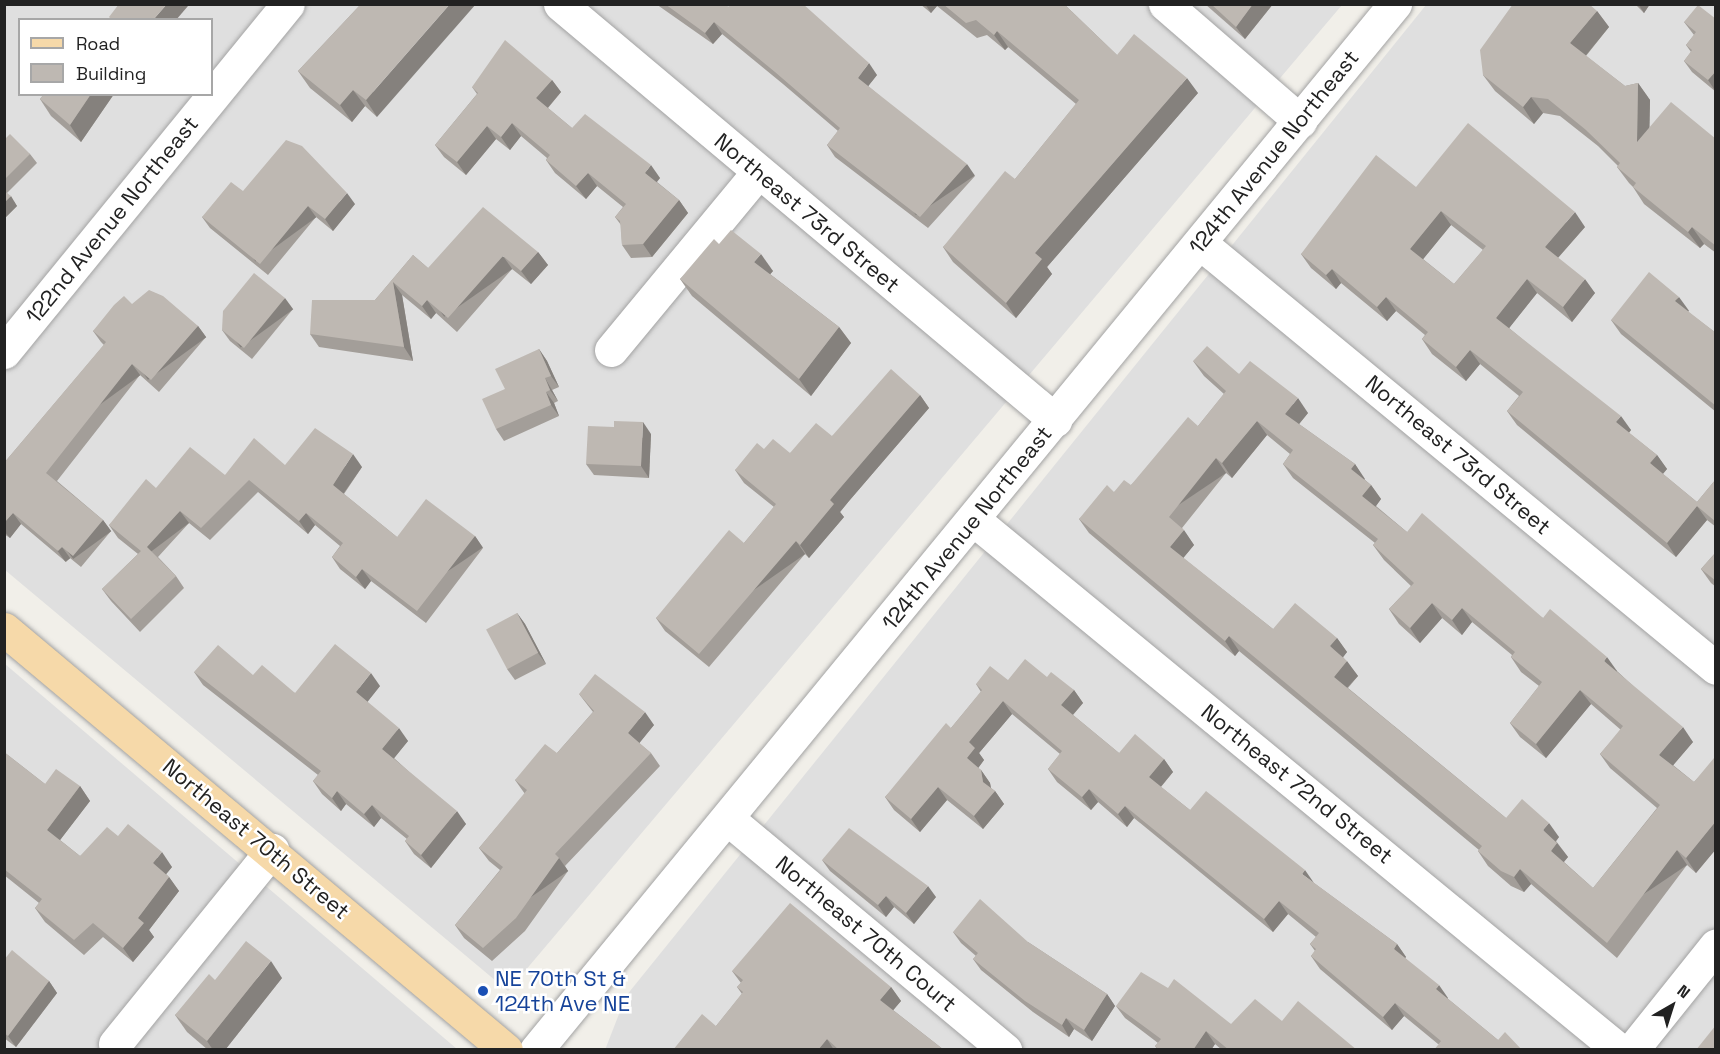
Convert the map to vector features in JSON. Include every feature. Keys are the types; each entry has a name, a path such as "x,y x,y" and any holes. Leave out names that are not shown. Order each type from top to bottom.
{"main road":[{"name":"Northeast 70th Street","path":"9,643 272,850 506,1050"}],"street":[{"name":"122nd Avenue Northeast","path":"213,96 288,4"},
{"name":"Northeast 73rd Street","path":"560,4 1055,420"},
{"path":"1165,4 1300,121"},
{"name":"124th Avenue Northeast","path":"536,1050 974,520 1395,4"},
{"name":"122nd Avenue Northeast","path":"4,352 213,96"},
{"path":"610,350 758,172"},
{"name":"Northeast 73rd Street","path":"1200,243 1716,668"},
{"name":"Northeast 72nd Street","path":"974,520 1618,1050"},
{"name":"Northeast 70th Court","path":"728,819 1005,1050"},
{"path":"115,1044 272,850"},
{"path":"1632,1050 1716,945"}],"shaded area":[{"path":"4,5 1342,5 508,991 5,570"},
{"path":"1426,5 1715,5 1715,1049 605,1050 626,996"},
{"path":"5,664 457,1049 5,1049"}],"building":[{"path":"119,4 167,4 155,18 109,17"},
{"path":"361,4 450,4 366,100 353,90 340,105 298,71"},
{"path":"665,4 725,4 728,7 730,4 803,4 869,63 858,78 967,164 920,217 827,145 840,128 775,72 714,22 705,33"},
{"path":"943,4 1064,4 1117,55 1134,34 1187,78 1035,253 1042,259 1006,303 943,247 1005,171 1015,179 1079,100 997,31 994,35 976,20 966,23"},
{"path":"1211,4 1253,4 1236,27"},
{"path":"1513,4 1589,4 1597,11 1570,43 1625,86 1638,83 1637,142 1671,102 1716,139 1716,246 1692,227 1688,232 1633,187 1636,183 1617,167 1620,163 1586,130 1548,99 1531,97 1523,107 1483,75 1480,50"},
{"path":"1698,5 1716,19 1716,71 1708,80 1684,61 1692,50 1686,45 1696,32 1684,22"},
{"path":"505,40 552,80 536,98 572,128 585,114 651,165 645,173 679,200 643,244 622,245 620,221 615,217 626,204 588,173 576,186 546,160 550,155 512,123 501,137 487,126 457,162 435,145 478,93 472,87"},
{"path":"42,96 90,96 70,125 40,99"},
{"path":"1468,123 1575,212 1545,247 1585,279 1563,307 1527,279 1496,318 1621,416 1616,422 1657,455 1650,463 1697,502 1716,479 1716,522 1697,506 1667,543 1507,411 1523,392 1470,350 1456,367 1422,339 1428,332 1386,297 1377,307 1332,269 1326,275 1301,254 1376,155 1416,187","holes":["1441,211 1486,246 1454,284 1410,249"]},
{"path":"10,134 30,154 4,180 4,140"},
{"path":"286,140 302,146 347,193 325,219 308,206 260,264 202,217 231,182 243,191"},
{"path":"4,191 11,196 4,203"},
{"path":"483,207 538,252 521,271 503,256 448,318 427,300 422,306 393,282 404,347 310,334 312,300 375,300 413,255 428,268"},
{"path":"731,230 761,254 754,262 839,327 799,379 680,279 714,239 719,244"},
{"path":"1649,272 1679,297 1675,301 1716,333 1716,406 1611,320"},
{"path":"254,273 285,298 244,348 222,330 223,311"},
{"path":"149,290 163,296 198,326 151,380 132,364 46,473 103,520 73,556 62,547 58,551 13,513 4,523 4,463 106,342 93,331 114,305 124,296 132,304"},
{"path":"1207,346 1239,374 1250,361 1298,398 1285,414 1355,464 1351,469 1371,485 1362,496 1407,532 1422,513 1543,618 1550,609 1607,657 1604,661 1683,727 1659,755 1694,782 1714,758 1716,759 1716,821 1686,858 1677,850 1607,943 1520,869 1514,877 1501,871 1478,851 1482,846 1229,636 1225,641 1079,519 1107,485 1114,492 1124,480 1131,485 1188,417 1198,426 1226,391 1193,361","holes":["1257,421 1293,450 1283,464 1378,539 1373,545 1414,583 1389,609 1410,628 1432,603 1452,620 1462,608 1515,652 1511,657 1542,682 1510,723 1536,744 1580,690 1623,726 1600,754 1660,805 1593,888 1551,851 1557,843 1543,830 1549,823 1522,799 1506,818 1334,677 1347,661 1330,646 1337,638 1295,603 1273,629 1170,547 1184,530 1169,517 1216,458 1222,463"]},
{"path":"539,349 551,376 545,378 550,390 546,392 551,405 496,429 482,399 505,389 495,369"},
{"path":"891,369 920,395 830,500 834,504 800,545 796,541 699,654 656,618 729,530 744,543 776,504 735,470 757,443 764,449 773,439 790,453 816,423 832,436"},
{"path":"614,421 643,422 641,466 586,464 588,426 614,427"},
{"path":"315,428 353,454 333,485 397,537 426,499 475,536 417,611 362,569 356,577 332,557 343,543 306,513 299,521 249,480 201,528 180,511 147,547 176,576 131,619 102,589 141,551 109,525 146,479 156,488 190,447 225,475 254,438 285,465"},
{"path":"1716,552 1716,581 1701,569"},
{"path":"517,613 538,653 507,669 486,629"},
{"path":"335,644 371,673 356,692 399,728 382,749 457,811 421,855 405,841 409,836 372,805 364,814 337,791 332,798 313,781 321,771 194,672 218,645 253,675 262,665 295,693"},
{"path":"1025,659 1047,677 1051,672 1074,690 1061,705 1119,753 1135,734 1164,759 1149,777 1190,810 1206,791 1305,870 1302,874 1397,944 1394,949 1439,985 1436,989 1498,1040 1505,1032 1522,1050 1434,1050 1441,1041 1395,1003 1383,1017 1311,956 1316,949 1310,944 1319,933 1279,901 1264,919 1125,806 1118,814 1089,789 1082,797 1048,769 1062,751 1003,701 969,742 975,748 967,758 981,770 983,782 995,791 974,816 938,787 911,819 885,797 946,723 951,728 982,690 976,684 990,666 1008,680"},
{"path":"595,674 645,712 628,733 651,753 555,854 559,858 516,918 483,948 455,925 503,867 479,848 527,790 515,780 545,744 557,753 594,711 579,694"},
{"path":"4,752 45,784 56,769 80,786 47,830 80,856 107,827 118,836 128,824 162,852 153,863 169,877 138,918 144,923 123,948 93,923 74,940 35,908 42,899 4,869"},
{"path":"849,828 928,886 906,913 886,896 878,905 822,860"},
{"path":"980,899 1028,942 1107,994 1084,1030 1066,1018 1062,1025 1025,1001 973,959 978,953 953,932"},
{"path":"790,903 891,987 880,1000 944,1050 839,1050 827,1039 818,1050 673,1050 702,1014 716,1026 743,992 737,987 743,980 732,971"},
{"path":"246,941 271,961 207,1041 175,1015 209,974 215,980"},
{"path":"12,950 49,981 8,1036 4,1033 4,960"},
{"path":"1141,972 1168,988 1174,979 1231,1024 1255,999 1282,1021 1298,1001 1357,1050 1229,1050 1206,1031 1193,1050 1159,1050 1155,1046 1161,1039 1116,1006"},
{"path":"1716,1025 1716,1050 1696,1050"}],"place":[{"name":"NE 70th St & 124th Ave NE","path":"483,991"}]}
